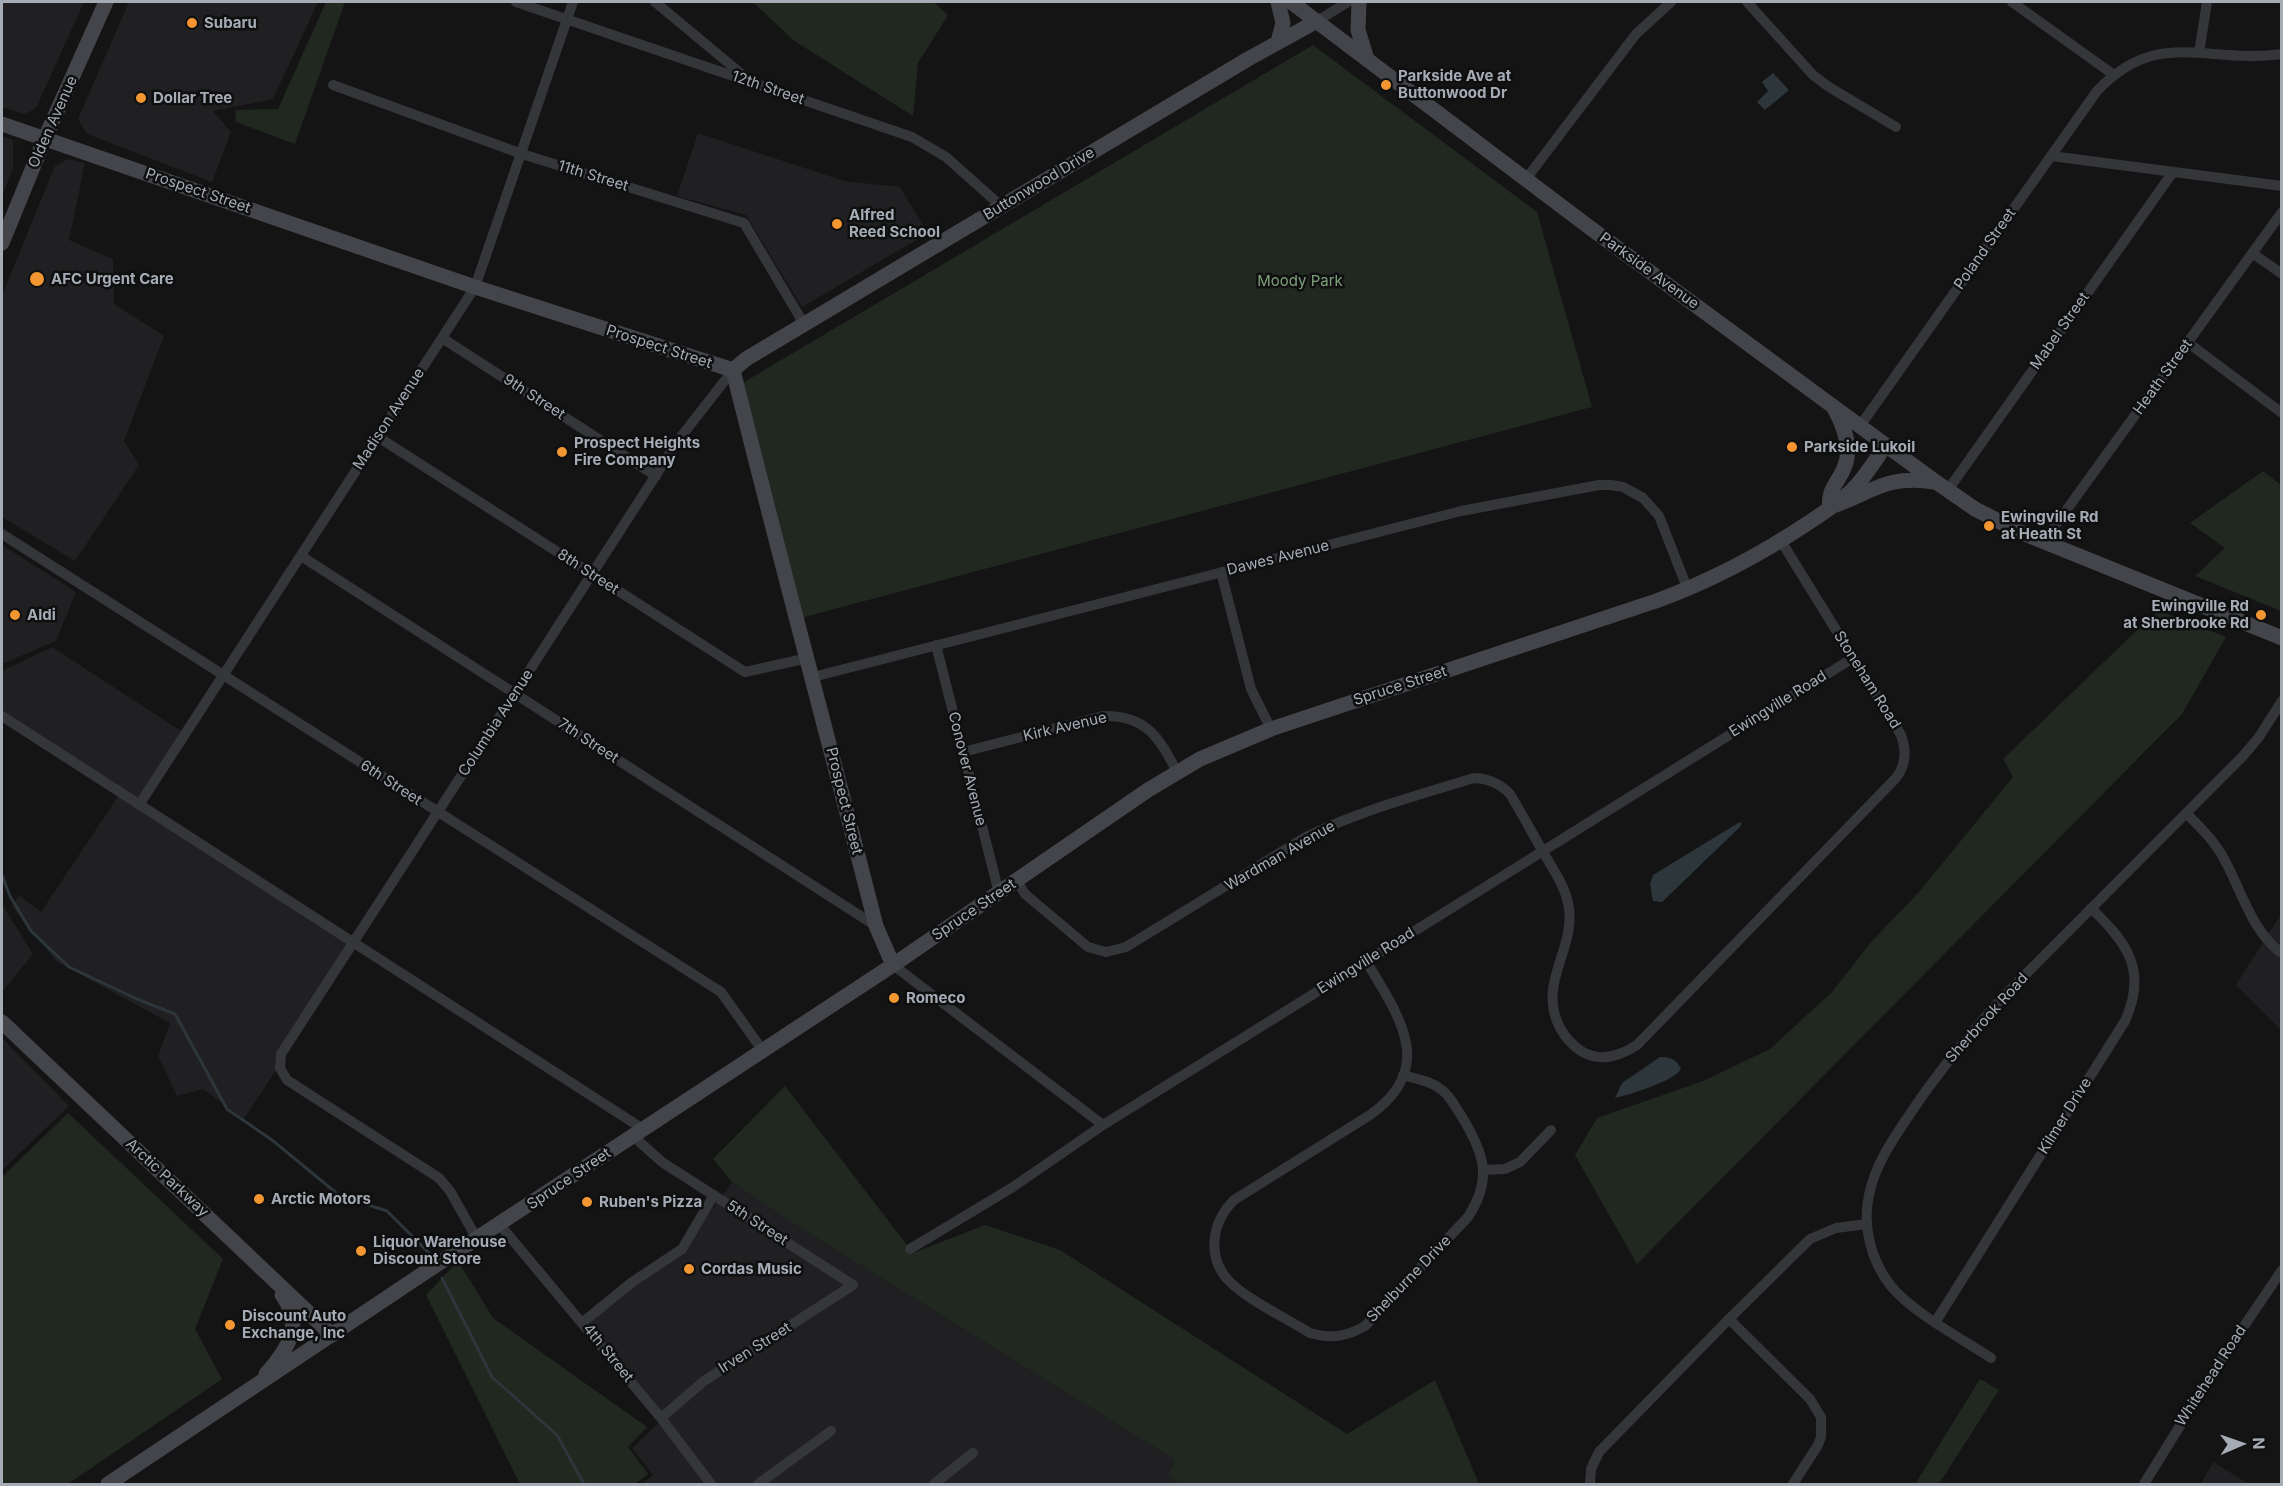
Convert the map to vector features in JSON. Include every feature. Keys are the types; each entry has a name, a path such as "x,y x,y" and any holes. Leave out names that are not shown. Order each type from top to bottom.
{"street":[{"name":"Olden Avenue","path":"2,243 45,138 106,2"},
{"name":"12th Street","path":"516,2 912,137 946,157 1001,206"},
{"name":"Madison Avenue","path":"139,805 475,287 573,2"},
{"path":"655,2 750,81"},
{"path":"1278,2 1283,23 1278,42"},
{"name":"Parkside Avenue","path":"1291,2 1526,179 1942,486 2013,529 2044,542"},
{"name":"Buttonwood Drive","path":"733,370 746,359 1001,206 1348,2"},
{"path":"1359,2 1358,30 1367,58"},
{"path":"1526,179 1636,34 1671,2"},
{"path":"1747,2 1813,75 1896,127"},
{"path":"2012,2 2114,75"},
{"path":"2199,53 2207,2"},
{"name":"Poland Street","path":"1860,426 2097,91 2114,75 2135,61 2172,52 2246,57 2282,54"},
{"name":"11th Street","path":"333,85 522,154 744,223 804,324"},
{"name":"Prospect Street","path":"2,124 475,287 733,370 876,926 893,965"},
{"path":"2051,156 2282,186"},
{"name":"Mabel Street","path":"1942,486 2173,172"},
{"name":"Heath Street","path":"2044,542 2282,212"},
{"path":"2252,253 2282,274"},
{"name":"9th Street","path":"442,338 656,476"},
{"path":"2187,342 2282,413"},
{"name":"Columbia Avenue","path":"477,1239 450,1191 439,1178 290,1082 280,1068 281,1054 681,438 733,370"},
{"path":"1832,406 1842,423 1847,452 1845,467 1828,499 1830,507 1847,502 1889,482 1916,479 1942,486"},
{"name":"8th Street","path":"378,437 745,672 808,658"},
{"name":"Spruce Street","path":"108,1485 893,965 1177,772 1237,742 1271,729 1688,590 1728,571 1781,541 1830,507 1856,486 1886,445"},
{"name":"Dawes Avenue","path":"813,677 1461,511 1611,485 1634,491 1652,506 1659,516 1688,590"},
{"name":"6th Street","path":"2,534 721,992 763,1051"},
{"name":"Stoneham Road","path":"1542,851 1565,889 1570,921 1566,942 1554,976 1551,998 1556,1019 1563,1033 1579,1050 1588,1055 1611,1057 1625,1053 1637,1045 1896,778 1904,763 1905,753 1901,735 1781,541"},
{"path":"2044,542 2282,638"},
{"name":"7th Street","path":"301,556 876,926"},
{"path":"1221,572 1251,689 1271,729"},
{"name":"Conover Avenue","path":"936,645 999,893"},
{"name":"Ewingville Road","path":"1103,1125 1853,657"},
{"name":"Sherbrook Road","path":"1991,1358 1904,1299 1887,1279 1874,1257 1867,1224 1869,1195 1880,1164 1896,1134 1924,1093 1981,1021 2249,749 2282,701"},
{"name":"5th Street","path":"2,716 354,942 638,1132 662,1162 854,1286"},
{"name":"Kirk Avenue","path":"963,752 1103,716 1116,716 1138,722 1149,729 1162,743 1177,772"},
{"name":"Wardman Avenue","path":"1017,881 1025,894 1088,947 1106,952 1117,951 1126,948 1304,838 1324,828 1379,807 1474,778 1494,781 1510,794 1542,851"},
{"path":"2186,813 2216,847 2260,931 2268,943 2280,952"},
{"name":"Kilmer Drive","path":"1936,1322 2130,1010 2134,983 2130,957 2116,932 2091,908"},
{"name":"Shelburne Drive","path":"1366,961 1400,1018 1404,1030 1407,1054 1403,1075 1394,1092 1382,1107 1234,1200 1226,1208 1216,1228 1214,1251 1217,1262 1229,1281 1310,1333 1333,1337 1354,1332 1365,1326 1468,1217 1480,1196 1482,1159 1475,1138 1450,1098 1433,1084 1403,1075"},
{"path":"893,965 1103,1125 1013,1187 910,1248"},
{"name":"Arctic Parkway","path":"2,1022 332,1335"},
{"path":"1483,1170 1513,1167 1551,1130"},
{"path":"582,1322 631,1283 682,1249 714,1195"},
{"path":"1590,1485 1590,1469 1599,1452 1810,1239 1836,1228 1867,1224"},
{"name":"4th Street","path":"500,1225 661,1418 711,1485"},
{"path":"242,1250 284,1297 292,1314 292,1334 288,1345 256,1386"},
{"name":"Whitehead Road","path":"2144,1485 2217,1366 2282,1270"},
{"name":"Irven Street","path":"661,1418 704,1381 854,1286"},
{"path":"1729,1319 1810,1399 1821,1417 1821,1437 1818,1446 1793,1485"},
{"path":"758,1485 831,1431"},
{"path":"934,1485 972,1453"}],"shaded area":[{"path":"2,2 84,2 36,108 25,114 2,107"},
{"path":"129,2 318,2 273,99 213,111 231,132 212,182 87,134 78,119"},
{"path":"1773,73 1789,90 1765,110 1757,102 1768,91 1762,82"},
{"name":"Alfred Reed School","path":"698,133 844,181 900,187 928,233 802,307 746,215 677,196"},
{"path":"2,136 13,140 13,168 2,196"},
{"path":"68,159 85,163 69,240 113,259 114,304 164,336 124,441 139,465 75,561 2,517 2,295 55,166"},
{"path":"2,545 76,592 56,641 2,664"},
{"path":"52,647 187,735 146,803 360,942 244,1119 203,1089 177,1096 158,1056 170,1023 57,962 12,906 19,895 41,912 121,792 2,715 2,671"},
{"path":"1742,822 1740,827 1662,902 1653,901 1650,884 1653,875"},
{"path":"2,904 33,954 2,992"},
{"path":"2281,914 2281,1030 2236,985"},
{"path":"2,1038 69,1106 2,1170"},
{"path":"1660,1057 1673,1059 1681,1069 1677,1074 1661,1083 1615,1098 1622,1083"},
{"path":"732,1182 796,1225 1175,1460 1168,1475 1178,1484 642,1484 653,1475 632,1448 662,1420 585,1324 686,1246"},
{"path":"2213,1462 2249,1484 2201,1484"}],"green space":[{"path":"326,2 345,2 295,144 236,122 235,110 278,109"},
{"path":"753,2 934,2 948,15 918,63 913,116 793,40"},
{"name":"Moody Park","path":"1313,45 1537,212 1592,407 797,619 734,388"},
{"path":"2263,471 2281,485 2281,611 2195,576 2225,548 2190,523"},
{"path":"2158,610 2226,637 2182,714 1637,1264 1575,1155 1597,1118 1703,1081 1770,1049 1832,992 1872,941 1919,892 2013,777 2003,759"},
{"path":"785,1086 913,1253 985,1225 1060,1250 1347,1434 1435,1380 1479,1484 1178,1484 1168,1475 1175,1460 796,1225 732,1182 713,1159"},
{"path":"68,1113 223,1259 195,1329 222,1379 68,1484 2,1484 2,1177"},
{"path":"458,1261 493,1318 647,1427 628,1447 648,1474 635,1484 520,1484 426,1295"},
{"path":"1980,1379 1999,1390 1939,1484 1915,1484"}],"waterway":[{"path":"2,875 10,896 31,931 69,967 175,1014 227,1109 272,1140 340,1196 387,1211 431,1255"},
{"path":"442,1278 492,1377 557,1435 584,1484"}],"place":[{"name":"Subaru","path":"192,23"},
{"name":"Parkside Ave at Buttonwood Dr","path":"1386,85"},
{"name":"Dollar Tree","path":"141,98"},
{"name":"Alfred Reed School","path":"837,224"},
{"name":"AFC Urgent Care","path":"37,279"},
{"name":"Parkside Lukoil","path":"1792,447"},
{"name":"Prospect Heights Fire Company","path":"562,452"},
{"name":"Ewingville Rd at Heath St","path":"1989,526"},
{"name":"Aldi","path":"15,615"},
{"name":"Ewingville Rd at Sherbrooke Rd","path":"2261,615"},
{"name":"Romeco","path":"894,998"},
{"name":"Arctic Motors","path":"259,1199"},
{"name":"Ruben's Pizza","path":"587,1202"},
{"name":"Liquor Warehouse Discount Store","path":"361,1251"},
{"name":"Cordas Music","path":"689,1269"},
{"name":"Discount Auto Exchange, Inc","path":"230,1325"}]}
